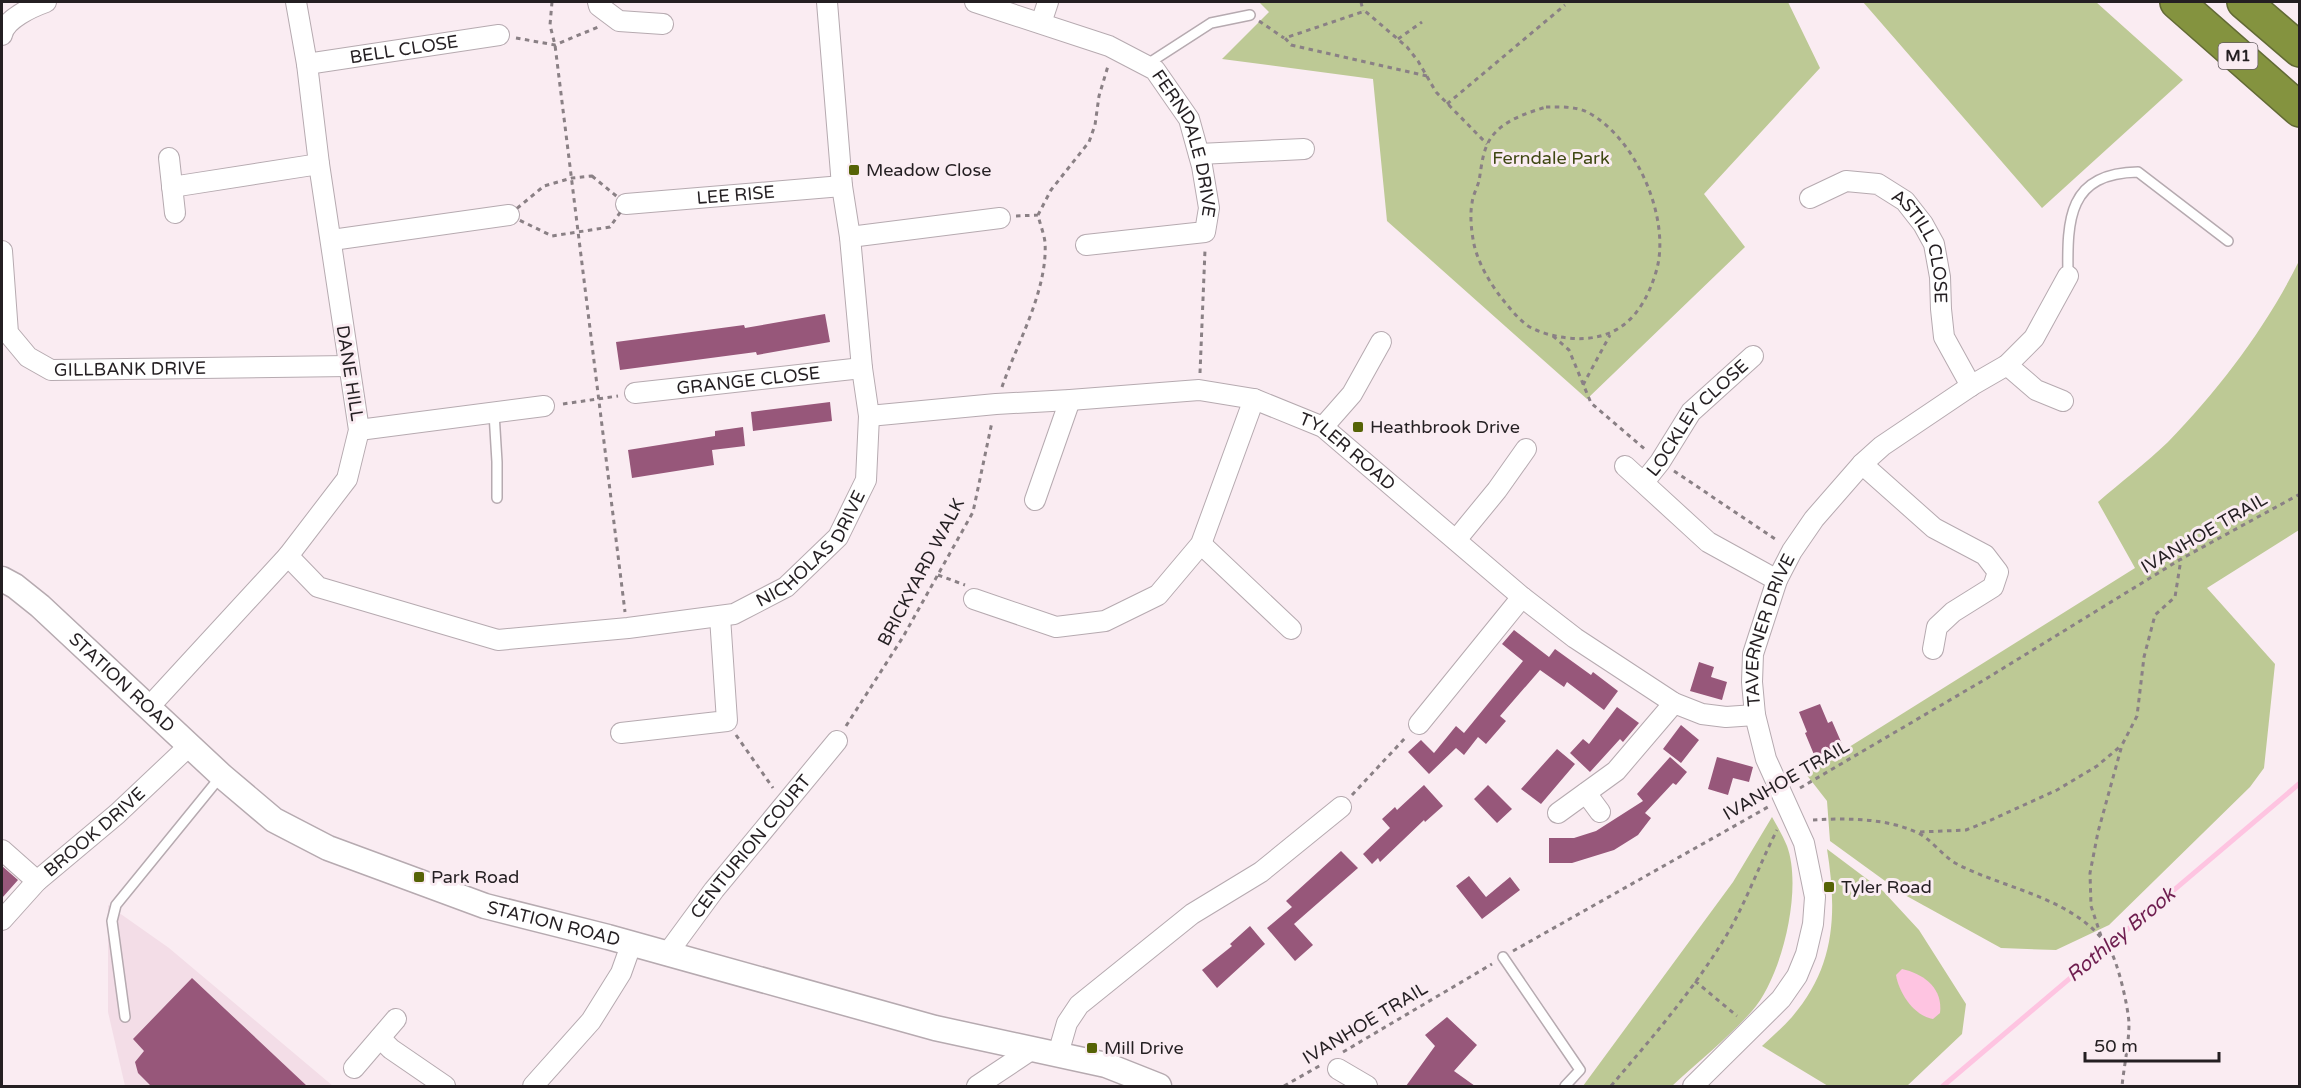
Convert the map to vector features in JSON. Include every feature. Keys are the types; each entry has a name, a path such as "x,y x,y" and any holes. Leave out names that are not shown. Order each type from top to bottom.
{"highway":[{"name":"M1","path":"2177,2 2300,110"},
{"name":"M1","path":"2244,2 2300,50"}],"street":[{"path":"2,32 27,10 46,2"},
{"name":"DANE HILL","path":"149,707 288,556 347,480 359,430 319,164 307,64 296,2"},
{"path":"598,2 598,6 619,21 663,24"},
{"name":"NICHOLAS DRIVE","path":"288,556 318,587 498,640 628,628 734,614 786,587 838,537 866,480 868,416 843,186 827,2"},
{"name":"FERNDALE DRIVE","path":"975,2 1113,48 1155,70 1189,119 1199,154 1209,208 1205,232"},
{"path":"1041,23 1048,2"},
{"name":"BELL CLOSE","path":"307,64 499,35"},
{"path":"1199,154 1304,149"},
{"path":"169,158 174,213"},
{"path":"172,187 319,164"},
{"name":"ASTILL CLOSE","path":"1810,198 1846,181 1878,184 1905,201 1923,224 1934,244 1940,277 1944,337 1971,386"},
{"name":"LEE RISE","path":"626,204 843,186"},
{"path":"332,240 509,215"},
{"path":"850,237 1000,218"},
{"path":"1086,245 1205,232"},
{"name":"GILLBANK DRIVE","path":"2,251 4,316 8,333 28,357 51,370 349,366"},
{"name":"TAVERNER DRIVE","path":"1693,1086 1781,999 1797,976 1806,954 1813,924 1815,897 1811,867 1790,809 1766,759 1755,715 1752,682 1753,654 1777,580 1792,551 1814,519 1862,464 1882,446 1971,386 2007,365 2034,338 2067,276"},
{"path":"1323,427 1352,394 1382,342"},
{"name":"LOCKLEY CLOSE","path":"1644,482 1660,462 1691,412 1753,356"},
{"path":"2007,365 2036,390 2063,401"},
{"name":"GRANGE CLOSE","path":"635,393 862,368"},
{"name":"TYLER ROAD","path":"868,416 996,404 1199,390 1254,399 1323,427 1522,597 1575,638 1674,703 1702,714 1726,717 1755,715"},
{"path":"974,599 1056,627 1105,621 1158,595 1201,544 1254,399"},
{"path":"1035,500 1070,400"},
{"path":"359,430 544,406"},
{"path":"1456,540 1497,490 1526,449"},
{"path":"1862,464 1934,528 1985,555 1998,572 1994,587 1953,612 1937,627 1933,649"},
{"name":"LOCKLEY CLOSE","path":"1625,466 1708,542 1777,580"},
{"path":"1201,544 1291,629"},
{"name":"STATION ROAD","path":"2,579 15,586 40,606 189,746 274,820 328,848 485,906 935,1028 1106,1065 1159,1086"},
{"path":"1419,723 1522,597"},
{"path":"621,733 727,721 720,617"},
{"path":"1558,813 1616,771 1674,703"},
{"name":"CENTURION COURT","path":"667,954 714,890 837,741"},
{"name":"BROOK DRIVE","path":"2,920 37,881 117,814 189,746"},
{"path":"1586,793 1600,812"},
{"path":"1058,1054 1067,1023 1079,1005 1192,914 1261,872 1341,807"},
{"path":"2,850 37,881"},
{"path":"533,1086 591,1021 621,973 631,945"},
{"path":"354,1068 396,1019"},
{"path":"380,1038 391,1049 445,1086"},
{"path":"977,1086 1031,1050"},
{"path":"1332,1063 1367,1086"}],"lane":[{"path":"1146,65 1211,23 1250,15"},
{"path":"2067,276 2070,220 2078,199 2088,185 2103,177 2123,172 2138,172 2228,241"},
{"path":"494,413 497,498"},
{"path":"125,1017 112,921 116,905 222,776"},
{"path":"1503,957 1580,1070 1565,1086"}],"path":[{"path":"552,2 550,25 555,45 628,628"},
{"path":"1361,2 1363,10 1398,39 1418,62 1436,92 1487,144"},
{"path":"1447,104 1565,5"},
{"path":"1285,38 1363,10"},
{"path":"1250,15 1285,38 1291,45 1427,76"},
{"path":"499,35 555,45 619,21"},
{"path":"1398,39 1422,22"},
{"name":"BRICKYARD WALK","path":"837,741 903,637 973,512 996,404 1042,277 1045,242 1038,215 1051,190 1089,142 1113,48"},
{"path":"1546,107 1584,110 1603,122 1619,137 1640,170 1650,192 1660,235 1660,254 1656,272 1641,306 1621,328 1610,335 1579,339 1553,336 1527,325 1490,283 1473,242 1472,202 1478,186 1487,144 1514,117 1546,107"},
{"path":"592,176 626,204 610,227 552,236 509,215 544,186 572,178 592,176"},
{"path":"1199,390 1205,232"},
{"path":"1583,385 1610,335"},
{"path":"1553,336 1569,350 1591,403 1660,462 1792,551"},
{"path":"544,406 635,393"},
{"name":"IVANHOE TRAIL","path":"1284,1086 1332,1063 1503,957 1790,809 1984,680 2181,559 2300,494"},
{"path":"2101,938 2091,906 2090,873 2109,788 2122,745 2137,716 2144,657 2155,615 2175,597 2181,559"},
{"path":"938,576 970,587 974,599"},
{"path":"727,721 767,782 786,802"},
{"path":"1341,807 1419,723"},
{"path":"1611,1086 1659,1029 1728,932 1790,809 1838,818 1887,823 1919,832 1965,831 2057,790 2097,766 2122,745"},
{"path":"1919,832 1954,862 2070,911 2101,938 2110,950 2120,976 2129,1022 2122,1086"},
{"path":"1695,981 1753,1029"}],"shaded area":[{"path":"108,905 169,948 333,1086 125,1086 108,1012"},
{"path":"1902,969 1918,974 1935,989 1940,1004 1940,1013 1933,1019 1914,1009 1904,996 1896,975"}],"green space":[{"name":"Ferndale Park","path":"1259,2 1788,2 1820,68 1704,194 1745,247 1587,399 1387,221 1373,79 1222,59 1269,12"},
{"path":"1863,2 2096,2 2183,80 2042,208"},
{"path":"2299,261 2299,530 2207,588 2275,664 2264,768 2250,787 2109,925 2056,950 2001,948 1903,894 1830,841 1827,801 1806,774 2135,568 2098,502 2168,442 2224,379 2272,310"},
{"path":"1772,817 1787,846 1791,864 1791,908 1780,955 1763,996 1733,1031 1672,1086 1583,1086 1733,882"},
{"path":"1827,849 1883,891 1919,930 1966,1004 1962,1034 1907,1086 1828,1086 1762,1046 1792,1017 1807,998 1825,958 1832,916"}],"building":[{"path":"825,314 830,342 757,355 756,352 620,370 616,342 744,325 745,328"},
{"path":"830,402 832,421 753,431 751,412"},
{"path":"743,427 745,446 712,450 714,465 632,478 628,450 715,436 715,431"},
{"path":"1514,630 1549,657 1555,649 1591,675 1593,672 1618,691 1604,710 1567,682 1564,687 1540,670 1500,716 1506,721 1486,744 1478,737 1464,755 1456,748 1429,774 1408,752 1421,740 1434,753 1456,726 1464,733 1523,661 1502,644"},
{"path":"1699,662 1714,667 1711,677 1727,682 1722,700 1690,691"},
{"path":"1820,704 1828,723 1832,721 1842,744 1815,757 1799,712"},
{"path":"1617,707 1639,723 1623,742 1620,739 1590,772 1570,753 1583,739 1589,744"},
{"path":"1681,725 1699,740 1681,763 1663,749"},
{"path":"1557,749 1575,764 1541,804 1521,789"},
{"path":"1670,757 1687,772 1676,785 1673,783 1645,813 1651,818 1638,835 1614,850 1572,863 1549,863 1549,838 1574,838 1596,831 1643,801 1637,794"},
{"path":"1717,757 1753,767 1749,782 1733,778 1728,795 1708,789"},
{"path":"1424,785 1443,806 1425,822 1424,820 1380,862 1378,858 1372,864 1363,854 1390,828 1382,819 1395,807 1397,810"},
{"path":"1488,785 1512,809 1497,823 1474,799"},
{"path":"1341,851 1358,868 1294,924 1313,945 1295,961 1267,928 1292,907 1286,901"},
{"path":"2,866 18,880 2,898"},
{"path":"1469,876 1486,897 1510,877 1520,890 1482,919 1456,886"},
{"path":"1250,926 1265,944 1217,988 1202,970 1232,946 1230,944"},
{"path":"192,978 307,1086 151,1086 138,1073 135,1062 144,1051 133,1039"},
{"path":"1447,1017 1477,1045 1454,1071 1475,1086 1406,1086 1435,1046 1425,1035"}],"waterway":[{"name":"Rothley Brook","path":"1943,1086 2300,783"}],"place":[{"name":"Meadow Close","path":"854,170"},
{"name":"Heathbrook Drive","path":"1358,427"},
{"name":"Park Road","path":"419,877"},
{"name":"Tyler Road","path":"1829,887"},
{"name":"Mill Drive","path":"1092,1048"}]}
